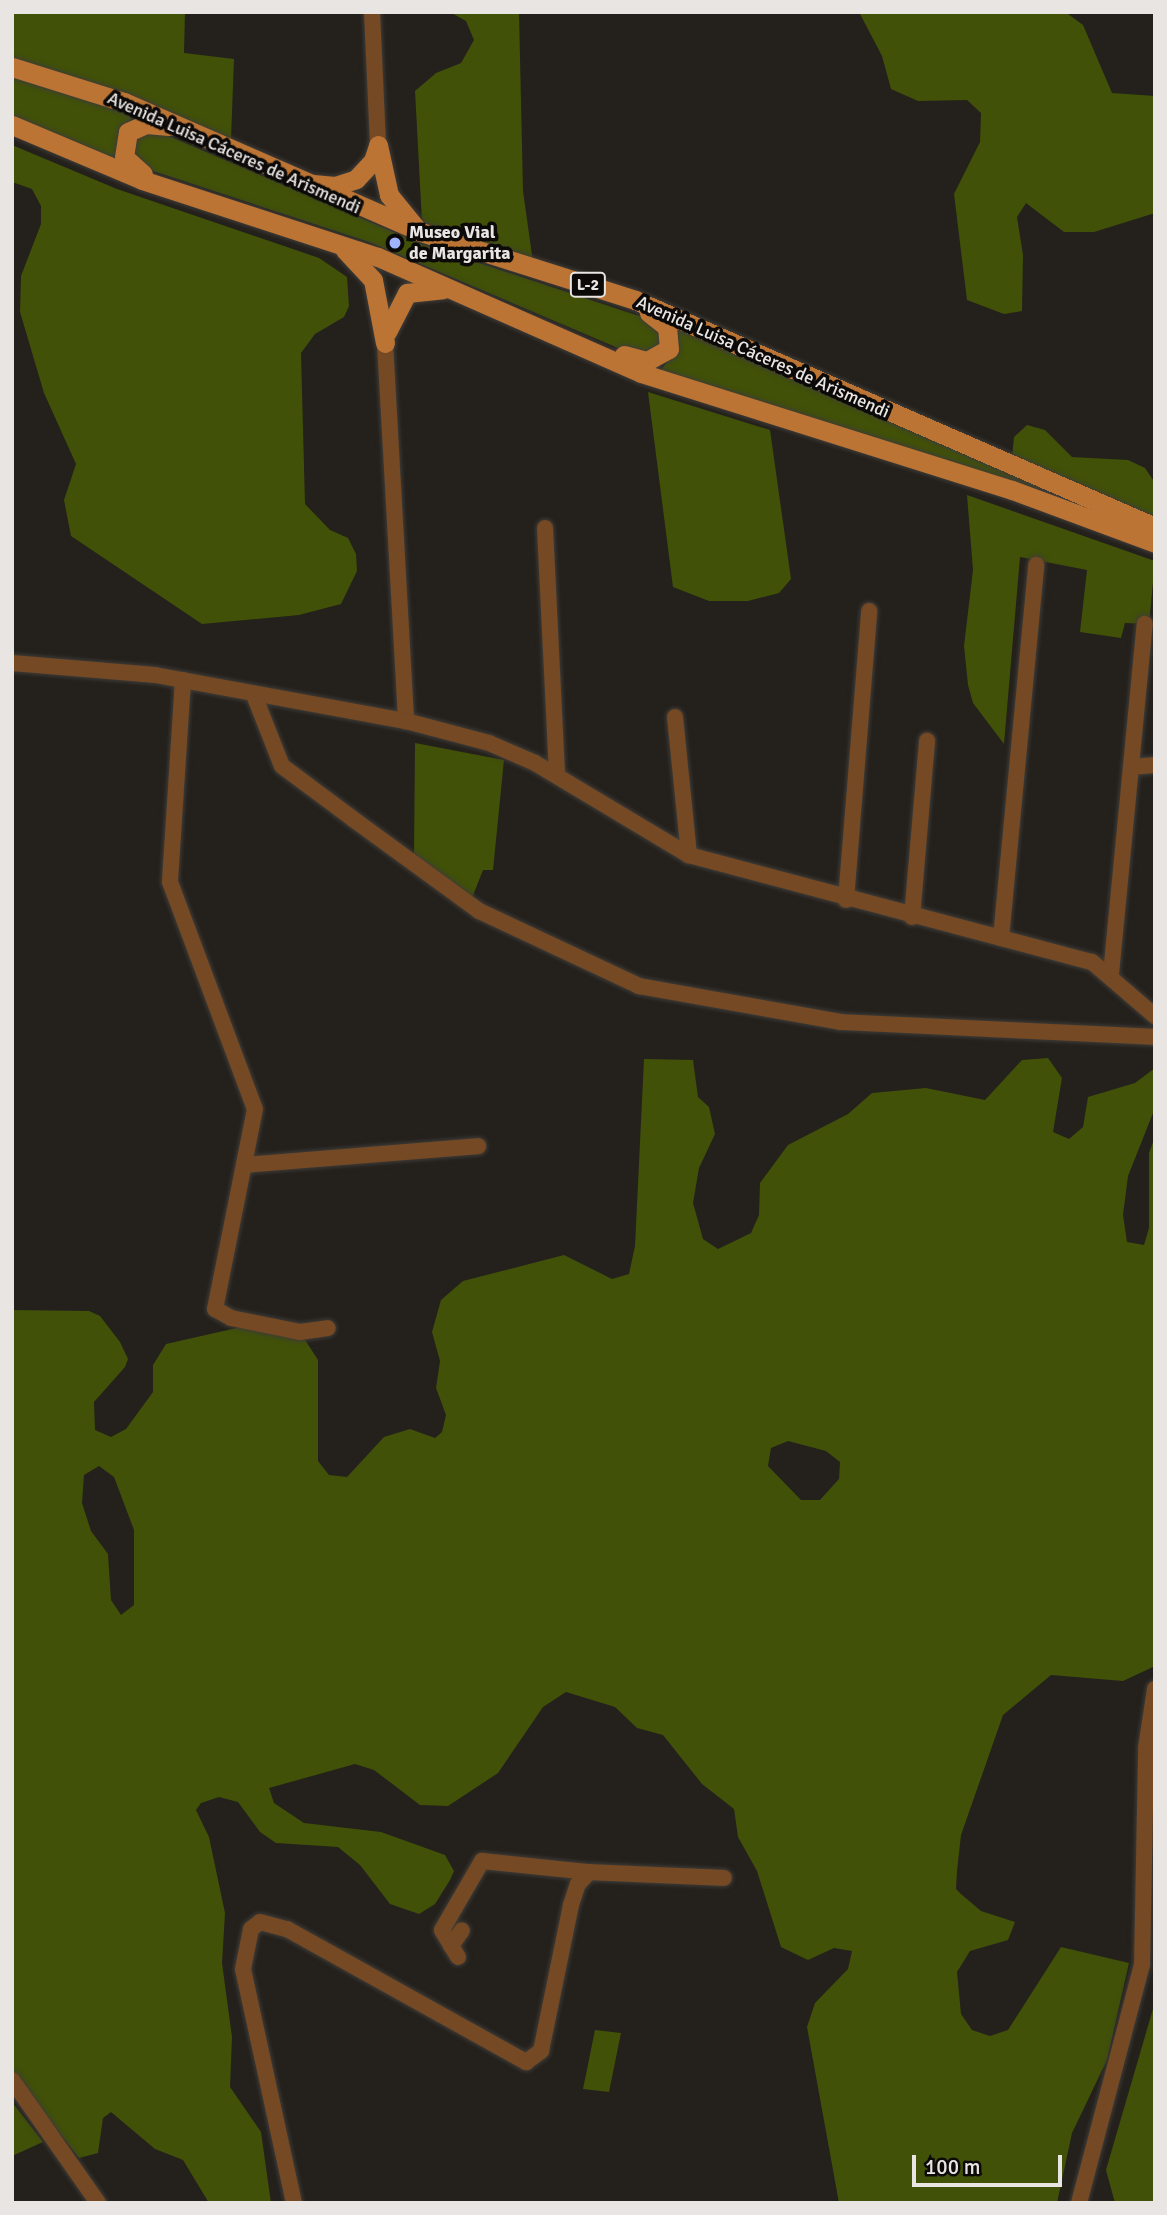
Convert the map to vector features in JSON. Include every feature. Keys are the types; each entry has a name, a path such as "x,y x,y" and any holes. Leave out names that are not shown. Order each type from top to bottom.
{"main road":[{"name":"Avenida Luisa Cáceres de Arismendi","path":"12,67 124,102 194,132 298,183 421,232 669,314 1155,527"},
{"path":"177,190 129,165 124,141 136,126 146,124 194,132"},
{"name":"Avenida Luisa Cáceres de Arismendi","path":"12,125 177,190 333,240 641,373 1012,490 1155,544"},
{"path":"298,183 334,186 356,179 373,161 378,145"},
{"path":"378,145 389,195 421,232"},
{"path":"333,240 373,280 385,343"},
{"path":"485,304 636,359 655,359 669,349 670,334 661,321 550,273"},
{"path":"385,343 393,312 407,293 451,290"}],"street":[{"path":"372,12 378,145"},
{"path":"385,343 406,721"},
{"path":"545,528 557,775"},
{"path":"1001,938 1036,565"},
{"path":"846,900 869,611"},
{"path":"1111,974 1145,624"},
{"path":"12,663 183,680 406,721 489,743 557,775 689,855 846,900 1092,962 1111,974 1155,1016"},
{"path":"183,680 170,882 255,1109 215,1309 231,1318 300,1332 328,1328"},
{"path":"254,695 282,766 479,911 639,986 841,1022 1155,1037"},
{"path":"674,717 689,855"},
{"path":"912,917 927,741"},
{"path":"1131,766 1155,765"},
{"path":"244,1165 478,1146"},
{"path":"1079,2203 1142,1965 1146,1748 1148,1708 1155,1689"},
{"path":"462,1930 454,1952 442,1930 444,1921 482,1861 589,1872 724,1878"},
{"path":"294,2203 243,1969 251,1929 260,1922 287,1929 526,2062 541,2051 571,1905 578,1884 589,1872"},
{"path":"12,2080 99,2203"}],"green space":[{"path":"12,12 185,12 184,53 234,59 231,139 12,58"},
{"path":"450,12 519,12 523,191 533,262 422,222 415,91 436,73 461,63 474,40 466,21"},
{"path":"859,12 1068,14 1083,25 1112,93 1155,96 1155,213 1094,232 1064,232 1026,203 1017,217 1023,255 1022,311 1004,314 967,300 954,194 980,142 981,113 967,100 918,101 891,89 882,56"},
{"path":"12,76 133,113 116,163 12,117"},
{"name":"Museo Vial de Margarita","path":"138,131 159,132 422,244 651,320 659,325 663,349 632,354 369,242 141,167 132,161"},
{"path":"12,145 117,189 319,258 347,277 349,306 344,317 315,334 301,353 305,504 330,530 348,538 356,554 357,571 341,604 299,615 202,624 71,536 64,500 76,464 44,393 20,312 21,276 41,224 41,206 32,189 12,182"},
{"path":"678,327 1058,495 661,370 678,348"},
{"path":"648,392 770,430 791,579 779,593 748,601 709,601 673,587"},
{"path":"1027,425 1045,430 1072,457 1128,460 1145,468 1155,483 1155,520 1012,458 1014,437"},
{"path":"967,495 1155,561 1149,624 1125,623 1121,638 1080,632 1087,570 1020,557 1004,744 973,703 968,685 964,646 973,570"},
{"path":"415,743 504,760 493,870 483,870 472,898 414,855"},
{"path":"1048,1058 1062,1078 1053,1132 1069,1139 1083,1127 1088,1097 1135,1083 1155,1068 1155,1108 1128,1176 1123,1215 1127,1242 1144,1245 1149,1228 1149,1153 1155,1137 1155,1666 1123,1681 1051,1675 1003,1715 961,1835 957,1871 956,1889 961,1894 981,1911 1015,1922 1008,1940 970,1951 957,1972 961,2014 972,2030 990,2036 1008,2030 1061,1947 1129,1963 1107,2060 1072,2133 1057,2203 839,2203 807,2027 815,2003 848,1969 852,1951 834,1948 808,1960 781,1947 757,1871 738,1837 734,1809 702,1784 663,1735 637,1728 615,1707 566,1692 543,1707 498,1773 448,1806 420,1805 374,1770 355,1764 269,1788 274,1803 304,1823 381,1832 445,1855 454,1871 435,1904 419,1914 390,1904 360,1865 338,1847 276,1843 260,1832 238,1802 219,1797 201,1803 196,1810 209,1837 225,1913 222,1963 232,2037 230,2087 261,2132 271,2203 209,2203 183,2160 155,2149 111,2112 103,2118 98,2153 79,2158 12,2072 12,1310 89,1311 100,1316 120,1342 128,1359 125,1367 94,1402 95,1430 111,1437 126,1429 153,1392 153,1365 166,1344 241,1327 300,1332 318,1360 318,1461 329,1475 347,1477 384,1437 410,1429 435,1438 442,1432 446,1415 436,1388 440,1361 432,1332 441,1300 463,1281 564,1255 612,1279 629,1274 635,1246 644,1059 693,1060 698,1097 709,1107 715,1134 699,1168 693,1203 703,1239 718,1249 751,1233 759,1215 760,1183 788,1145 848,1114 872,1093 926,1088 985,1100 1022,1060","holes":["788,1441 826,1451 840,1462 839,1479 820,1500 801,1500 768,1466 771,1448","99,1466 114,1477 134,1530 134,1605 121,1615 111,1600 108,1554 91,1531 82,1503 84,1475"]},
{"path":"1155,2002 1155,2203 1115,2203 1106,2170"},
{"path":"595,2030 621,2033 609,2092 583,2089"},
{"path":"12,2102 43,2142 12,2156"}],"place":[{"name":"Museo Vial de Margarita","path":"395,243"}]}
